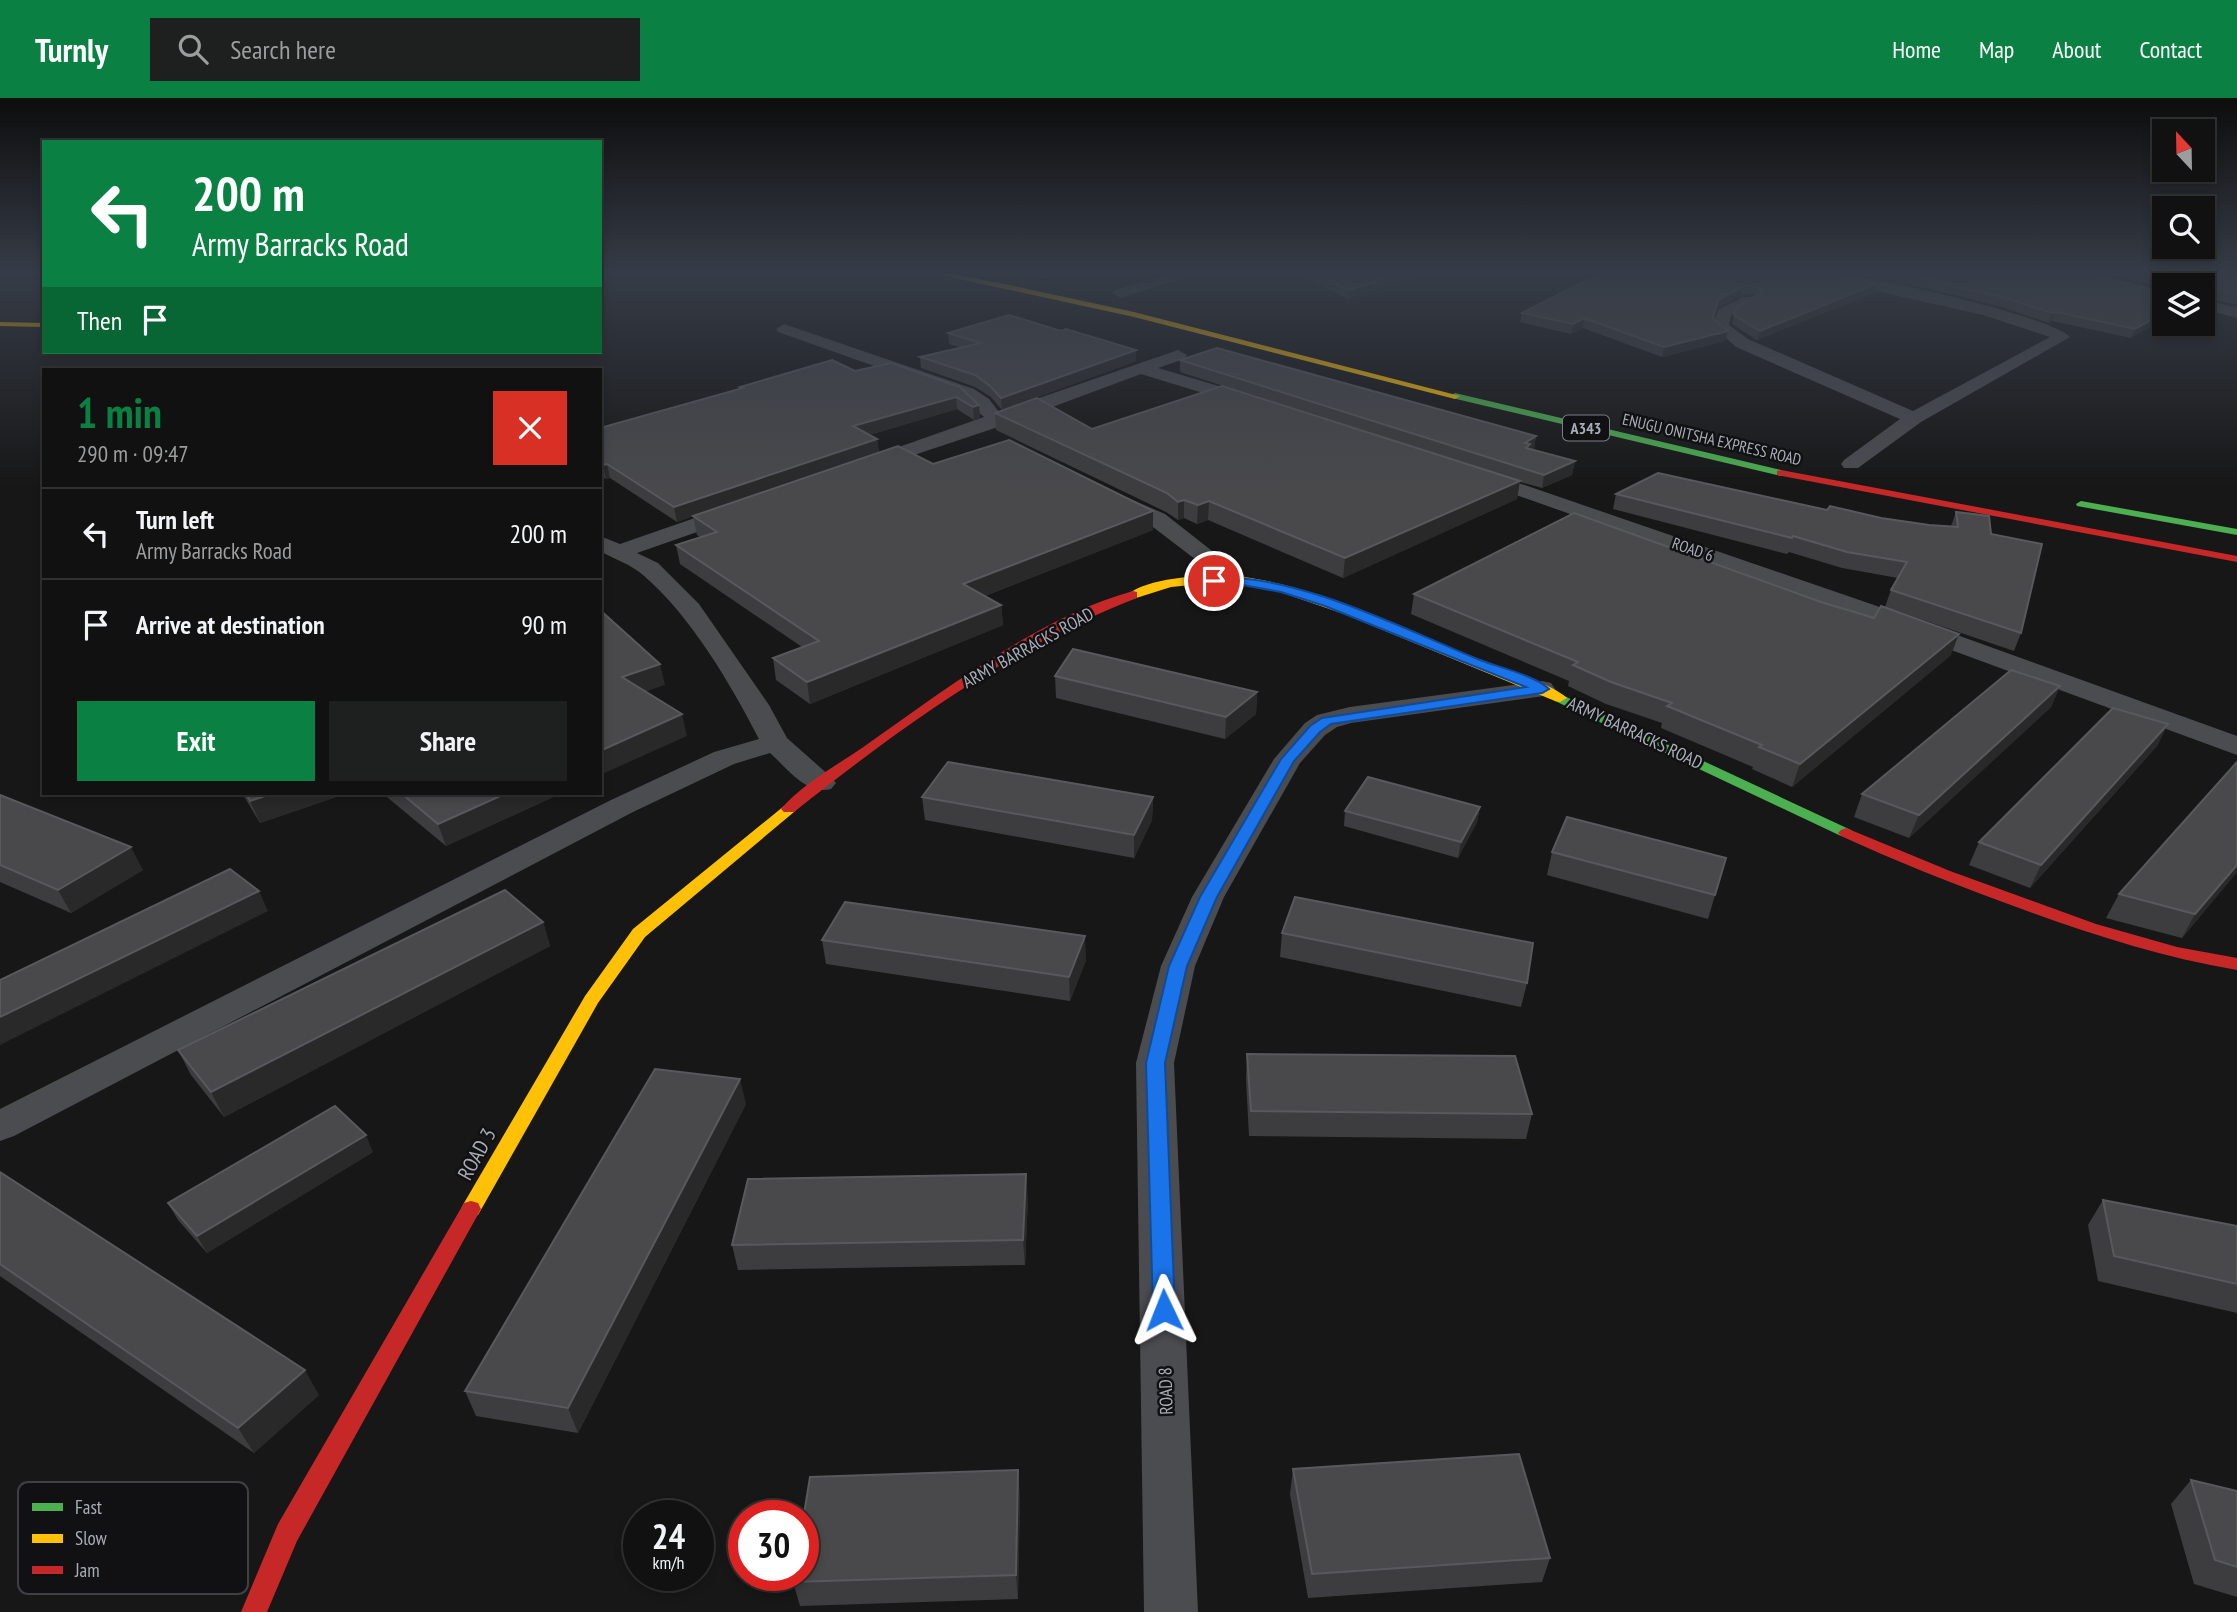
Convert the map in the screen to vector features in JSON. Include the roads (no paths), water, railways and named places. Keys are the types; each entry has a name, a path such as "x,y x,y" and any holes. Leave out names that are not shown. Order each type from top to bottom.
{"main road":[{"name":"ENUGU ONITSHA EXPRESS ROAD","path":"1250,345 1497,407 1772,471 2237,559"},
{"path":"1844,462 1870,467"},
{"path":"2065,501 2237,531"},
{"name":"ARMY BARRACKS ROAD","path":"821,783 976,676 1055,629 1104,605 1152,588 1192,581 1237,580 1283,589 1329,604 1542,689 1895,856 2095,931 2194,958 2237,964"},
{"name":"ROAD 3","path":"254,1612 287,1533 591,1000 639,933 821,783"}],"street":[{"path":"829,345 968,393 982,403 996,431"},
{"path":"1748,345 1914,418"},
{"path":"1844,462 1914,418 2048,345"},
{"path":"846,472 971,429 996,431 1178,355"},
{"path":"1143,369 1274,409"},
{"name":"ROAD 6","path":"1460,469 1878,614 2237,746"},
{"path":"1095,489 1157,519 1237,580"},
{"path":"610,547 751,505"},
{"path":"610,547 650,568 690,609 755,705 775,743 821,783"},
{"name":"ROAD 8","path":"1171,1612 1155,1063 1178,966 1208,897 1288,759 1315,729 1327,721 1350,715 1542,689"},
{"path":"0,1126 622,806 724,758 775,743"}]}
